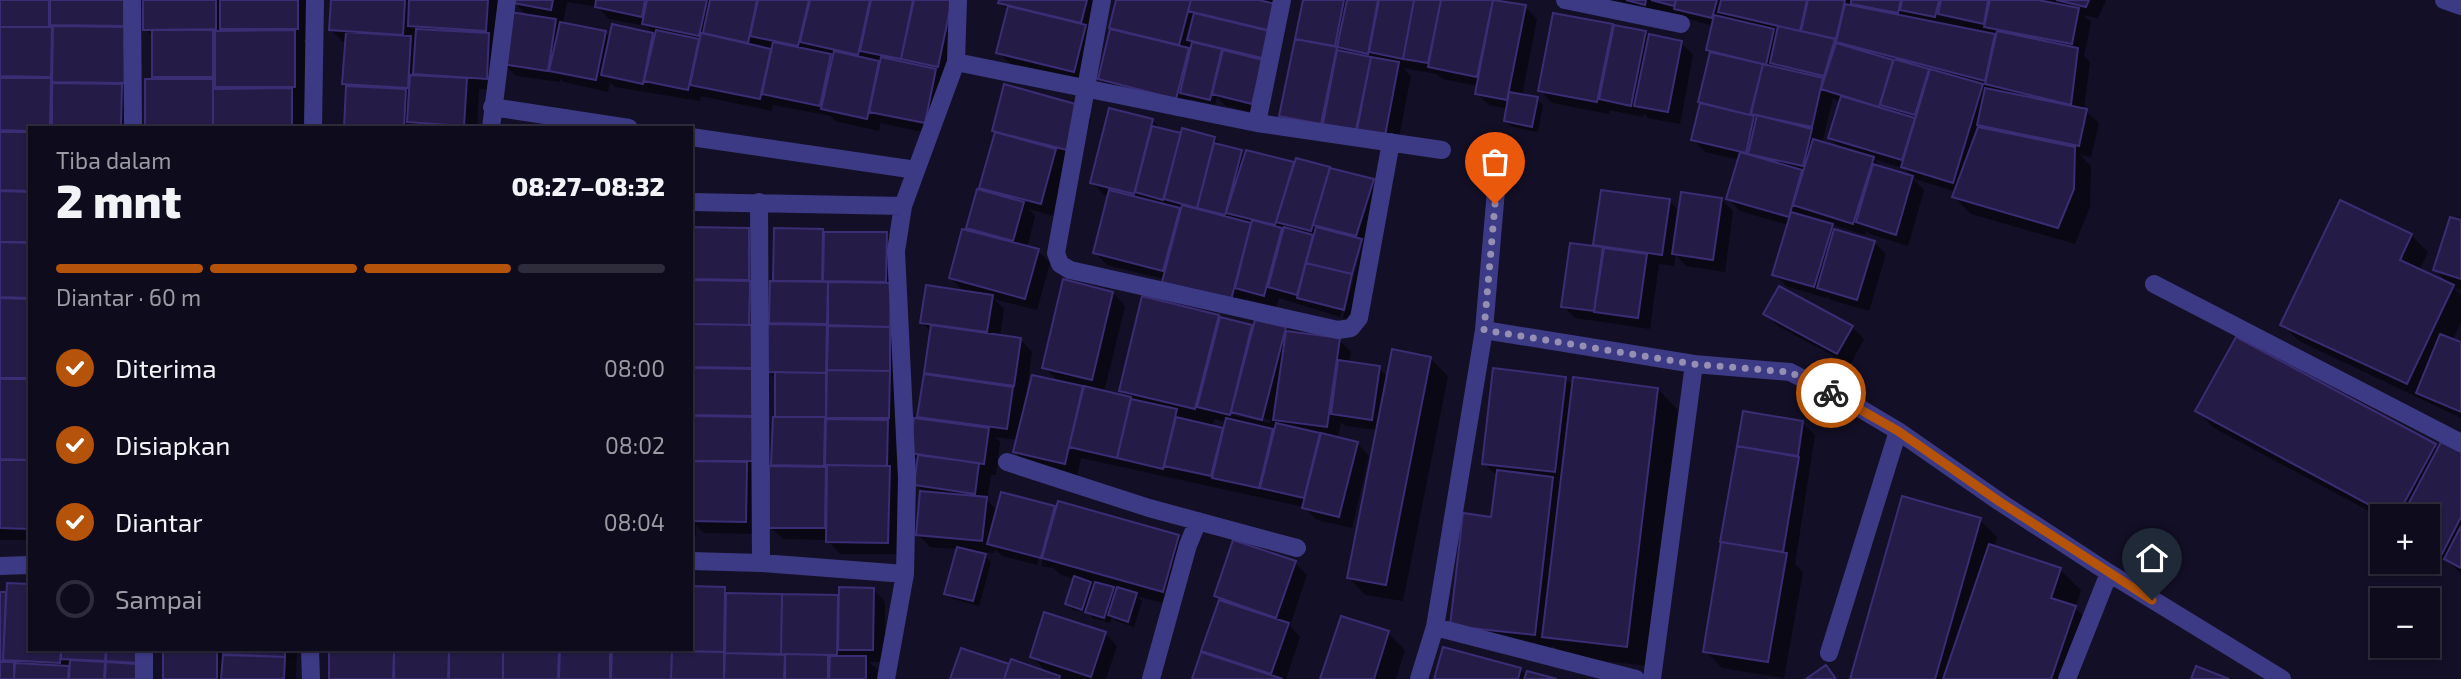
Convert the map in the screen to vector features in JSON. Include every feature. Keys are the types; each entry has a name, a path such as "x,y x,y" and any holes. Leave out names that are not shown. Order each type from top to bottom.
{"street":[{"path":"132,0 133,126"},
{"path":"313,126 314,0"},
{"path":"491,126 507,0"},
{"path":"886,679 905,574 907,478 896,251 903,206 957,62 958,0"},
{"path":"1102,0 1056,253 1060,264 1070,270 1338,330 1351,328 1359,318 1391,142"},
{"path":"1257,123 1282,0"},
{"path":"1565,0 1681,24"},
{"path":"2444,0 2461,6"},
{"path":"957,62 1257,123 1442,150"},
{"path":"492,107 616,126"},
{"path":"693,137 916,170"},
{"path":"1419,679 1435,627 1484,330 1497,179"},
{"path":"693,202 903,206"},
{"path":"759,202 761,563"},
{"path":"2154,284 2461,443"},
{"path":"1484,330 1693,364 1790,372 1898,431 2109,573 2282,679"},
{"path":"1652,679 1693,364"},
{"path":"1829,653 1898,431"},
{"path":"1007,462 1149,508 1297,548"},
{"path":"1151,679 1188,545 1198,520"},
{"path":"693,561 761,563 905,574"},
{"path":"0,566 28,565"},
{"path":"2067,679 2109,573"},
{"path":"1435,627 1636,679"},
{"path":"144,651 144,679"},
{"path":"310,651 311,679"}],"building":[{"path":"0,0 49,0 49,27 0,27"},
{"path":"50,0 127,0 126,26 50,25"},
{"path":"143,0 216,0 216,29 143,30"},
{"path":"220,0 298,0 298,29 220,29"},
{"path":"331,0 405,0 403,35 329,30"},
{"path":"409,0 488,0 486,31 408,26"},
{"path":"514,0 553,0 551,10 513,3"},
{"path":"596,0 645,0 642,17 595,7"},
{"path":"647,0 707,0 699,36 642,24"},
{"path":"710,0 757,0 748,43 703,33"},
{"path":"758,0 809,0 798,46 750,36"},
{"path":"810,0 870,0 858,55 800,42"},
{"path":"871,0 913,0 901,59 860,51"},
{"path":"914,0 952,0 938,67 901,59"},
{"path":"999,0 1087,0 1081,23 998,3"},
{"path":"1116,0 1191,0 1179,45 1109,28"},
{"path":"1191,0 1259,0 1275,4 1268,30 1188,11"},
{"path":"1303,0 1344,0 1335,46 1295,39"},
{"path":"1347,0 1378,0 1368,54 1337,47"},
{"path":"1379,0 1414,0 1403,59 1369,52"},
{"path":"1414,0 1441,0 1428,63 1403,59"},
{"path":"1441,0 1493,0 1477,77 1428,67"},
{"path":"1493,0 1526,5 1507,100 1475,94"},
{"path":"1626,0 1646,0 1645,5"},
{"path":"1651,0 1676,0 1674,6"},
{"path":"1676,0 1717,0 1712,18 1674,9"},
{"path":"1721,0 1807,0 1800,31 1718,12"},
{"path":"1808,0 1845,0 1836,39 1801,31"},
{"path":"1851,0 1901,0 1898,13 1851,4"},
{"path":"1902,0 1939,0 1935,17 1900,10"},
{"path":"1941,0 1988,0 1984,24 1938,14"},
{"path":"1990,0 2038,0 2079,8 2072,44 1984,27"},
{"path":"2056,0 2089,0 2086,7"},
{"path":"1845,4 1995,34 1985,81 1836,42"},
{"path":"1008,6 1086,25 1074,72 996,53"},
{"path":"510,12 556,19 548,71 502,64"},
{"path":"1194,13 1269,31 1262,58 1187,40"},
{"path":"1553,13 1613,24 1597,102 1538,91"},
{"path":"1714,15 1774,29 1766,65 1706,50"},
{"path":"560,22 606,31 596,80 549,71"},
{"path":"612,24 653,33 643,84 601,75"},
{"path":"1614,25 1646,31 1631,106 1599,99"},
{"path":"53,26 127,27 126,83 52,82"},
{"path":"1778,26 1835,39 1824,76 1770,63"},
{"path":"0,27 52,27 51,77 0,76"},
{"path":"416,29 489,33 487,79 413,74"},
{"path":"1110,29 1189,48 1176,99 1098,79"},
{"path":"152,30 213,30 213,77 152,77"},
{"path":"295,30 295,87 215,87 215,31"},
{"path":"656,30 699,39 688,90 644,81"},
{"path":"1997,31 2078,48 2071,105 1985,84"},
{"path":"346,32 411,36 408,88 342,84"},
{"path":"701,33 771,49 760,99 690,85"},
{"path":"1649,34 1682,41 1668,112 1634,106"},
{"path":"1295,39 1337,47 1321,124 1279,116"},
{"path":"773,42 831,54 820,106 762,94"},
{"path":"1192,42 1222,49 1210,100 1180,93"},
{"path":"1836,43 1893,60 1879,107 1821,89"},
{"path":"1223,50 1263,60 1252,104 1212,94"},
{"path":"1337,50 1371,57 1356,130 1323,124"},
{"path":"834,51 879,61 867,119 821,109"},
{"path":"1710,52 1763,64 1750,115 1698,102"},
{"path":"881,57 936,69 925,123 869,112"},
{"path":"1371,57 1399,62 1385,136 1357,130"},
{"path":"1894,59 1929,69 1915,115 1880,105"},
{"path":"1763,64 1823,78 1812,127 1751,114"},
{"path":"1930,69 1983,84 1953,183 1901,167"},
{"path":"410,75 467,78 464,126 407,122"},
{"path":"0,78 51,78 50,126 28,126 28,131 0,130"},
{"path":"145,79 213,79 213,126 145,126"},
{"path":"52,83 122,84 121,126 52,126"},
{"path":"1004,84 1079,105 1067,150 992,131"},
{"path":"346,86 406,89 404,126 344,126"},
{"path":"292,88 292,126 213,126 213,89"},
{"path":"1985,88 2087,109 2079,146 1977,125"},
{"path":"1509,92 1538,97 1532,127 1504,121"},
{"path":"1841,96 1915,118 1902,160 1828,138"},
{"path":"1700,103 1754,116 1746,153 1691,140"},
{"path":"1109,108 1153,119 1134,194 1090,183"},
{"path":"1757,115 1812,129 1803,166 1748,154"},
{"path":"1152,126 1181,133 1163,200 1135,192"},
{"path":"1978,127 2075,147 2074,189 2058,228 1952,197"},
{"path":"1182,128 1215,137 1197,208 1164,199"},
{"path":"0,132 28,132 28,191 0,190"},
{"path":"995,132 1056,149 1041,204 979,188"},
{"path":"1813,139 1874,157 1853,224 1793,205"},
{"path":"1214,143 1242,150 1225,215 1197,208"},
{"path":"1246,150 1294,162 1275,225 1226,213"},
{"path":"1740,152 1802,170 1789,217 1726,199"},
{"path":"1296,158 1330,167 1311,231 1276,222"},
{"path":"1873,164 1913,176 1896,235 1856,222"},
{"path":"1330,168 1374,179 1356,236 1313,225"},
{"path":"977,189 1024,202 1013,241 966,228"},
{"path":"1109,190 1180,208 1163,271 1093,253"},
{"path":"1601,190 1670,199 1662,255 1593,245"},
{"path":"0,191 28,192 28,242 0,242"},
{"path":"1681,192 1722,198 1713,260 1672,254"},
{"path":"2340,200 2412,234 2400,260 2454,285 2407,384 2280,325"},
{"path":"1182,205 1251,223 1231,300 1162,282"},
{"path":"1791,212 1833,224 1814,287 1772,275"},
{"path":"2450,217 2461,220 2461,279 2433,270"},
{"path":"1252,220 1282,228 1264,296 1235,288"},
{"path":"693,227 749,228 749,280 693,279"},
{"path":"1284,227 1313,235 1297,295 1268,287"},
{"path":"1316,227 1362,239 1352,274 1306,263"},
{"path":"774,228 823,229 822,281 773,281"},
{"path":"962,229 1039,249 1025,299 949,278"},
{"path":"1834,229 1875,241 1857,300 1817,288"},
{"path":"824,232 887,232 886,282 823,281"},
{"path":"0,242 28,243 28,298 0,297"},
{"path":"1570,243 1603,247 1594,311 1561,307"},
{"path":"1604,248 1647,254 1638,318 1594,312"},
{"path":"1306,263 1352,274 1344,310 1297,298"},
{"path":"1063,279 1113,292 1092,380 1042,368"},
{"path":"693,280 750,281 749,325 693,324"},
{"path":"770,281 828,282 827,324 769,323"},
{"path":"828,282 891,283 890,327 828,325"},
{"path":"926,285 993,295 987,332 920,323"},
{"path":"1779,286 1853,326 1837,354 1763,314"},
{"path":"1142,296 1219,315 1195,409 1119,391"},
{"path":"0,298 28,299 28,378 0,378"},
{"path":"1220,317 1252,325 1230,415 1197,407"},
{"path":"1255,320 1286,327 1262,420 1231,412"},
{"path":"693,324 754,325 753,368 693,367"},
{"path":"767,324 827,325 826,373 766,372"},
{"path":"931,325 1021,338 1014,386 924,373"},
{"path":"828,326 890,327 890,371 827,370"},
{"path":"1286,331 1340,338 1327,427 1273,420"},
{"path":"2440,334 2461,342 2461,412 2416,393"},
{"path":"2236,337 2436,444 2404,504 2370,505 2195,411"},
{"path":"1392,349 1431,357 1386,585 1347,578"},
{"path":"1338,360 1380,366 1372,420 1331,414"},
{"path":"693,368 757,369 756,416 693,415"},
{"path":"1493,368 1566,377 1555,472 1482,464"},
{"path":"827,370 890,371 889,418 826,418"},
{"path":"775,372 826,373 826,417 775,417"},
{"path":"924,374 1013,387 1007,429 917,417"},
{"path":"1032,375 1083,386 1065,464 1013,452"},
{"path":"1573,377 1658,388 1627,647 1542,637"},
{"path":"0,379 28,379 28,460 0,459"},
{"path":"1084,386 1131,397 1117,458 1069,447"},
{"path":"1131,399 1177,409 1163,469 1117,458"},
{"path":"1743,411 1803,421 1798,456 1737,446"},
{"path":"693,416 757,417 756,461 693,461"},
{"path":"773,417 825,417 824,466 771,465"},
{"path":"1176,417 1223,428 1211,476 1164,466"},
{"path":"914,418 989,428 984,464 909,453"},
{"path":"1226,418 1273,429 1259,488 1212,478"},
{"path":"826,419 888,420 887,466 825,465"},
{"path":"1276,423 1320,433 1304,498 1260,488"},
{"path":"1321,433 1358,442 1339,517 1302,508"},
{"path":"2441,442 2461,452 2461,517 2442,554 2440,504 2408,504"},
{"path":"1737,446 1799,457 1783,552 1720,542"},
{"path":"918,455 979,463 975,494 914,485"},
{"path":"0,460 28,460 28,529 0,528"},
{"path":"693,461 747,462 746,522 693,521"},
{"path":"827,465 890,466 888,543 826,542"},
{"path":"769,466 826,467 825,528 769,528"},
{"path":"1497,470 1553,477 1535,635 1450,626 1463,513 1491,517"},
{"path":"920,491 987,497 982,541 916,535"},
{"path":"1001,492 1055,506 1041,558 987,544"},
{"path":"1902,496 1981,518 1935,679 1850,679"},
{"path":"1058,501 1179,535 1163,592 1042,558"},
{"path":"2461,526 2461,568 2444,559"},
{"path":"1233,540 1296,561 1276,618 1214,596"},
{"path":"1721,542 1787,553 1768,662 1703,652"},
{"path":"1989,544 2061,568 2051,598 2076,606 2051,679 1943,679"},
{"path":"957,547 986,554 973,601 944,594"},
{"path":"1074,576 1091,582 1082,610 1065,604"},
{"path":"1095,582 1114,587 1104,618 1085,612"},
{"path":"7,583 28,584 28,651 61,651 60,663 3,660"},
{"path":"693,586 725,587 724,652 673,651 693,651"},
{"path":"839,587 874,588 873,650 838,650"},
{"path":"1117,587 1137,593 1128,622 1108,615"},
{"path":"0,592 6,592 3,661 0,661"},
{"path":"726,593 782,594 781,654 725,653"},
{"path":"782,594 838,595 837,655 781,654"},
{"path":"1219,600 1289,623 1271,674 1201,651"},
{"path":"1044,612 1106,632 1091,677 1030,657"},
{"path":"1341,616 1389,631 1374,679 1320,679"},
{"path":"1443,647 1521,668 1518,679 1434,679"},
{"path":"961,648 1009,664 1004,679 950,679"},
{"path":"61,651 106,651 105,661 61,659"},
{"path":"106,651 138,651 137,663 106,661"},
{"path":"163,651 217,651 217,679 163,679"},
{"path":"223,651 285,651 285,657 223,654"},
{"path":"394,651 449,651 448,679 394,679"},
{"path":"449,651 503,651 503,679 449,679"},
{"path":"503,651 559,651 558,679 503,679"},
{"path":"560,651 610,651 610,679 559,679"},
{"path":"612,651 672,651 671,679 611,679"},
{"path":"672,651 724,652 724,679 671,679"},
{"path":"329,652 394,652 393,679 329,679"},
{"path":"1201,652 1283,679 1192,679"},
{"path":"725,653 785,655 784,679 724,679"},
{"path":"785,654 828,655 828,679 785,679"},
{"path":"223,655 285,657 284,679 221,679"},
{"path":"830,656 866,656 866,679 829,679"},
{"path":"1011,659 1060,676 1059,679 1004,679"},
{"path":"70,660 105,662 104,679 69,679"},
{"path":"0,662 14,662 14,679 0,679"},
{"path":"106,662 137,664 136,679 105,679"},
{"path":"15,663 69,666 68,679 14,679"},
{"path":"1826,665 1836,679 1806,679"},
{"path":"2196,666 2229,679 2191,679"},
{"path":"1527,671 1557,679 1524,679"}],"way so far":[{"path":"1495,204 1484,330 1693,364 1790,372 1831,393"}],"route":[{"path":"1831,393 1898,431 2000,502 2152,600"}]}
